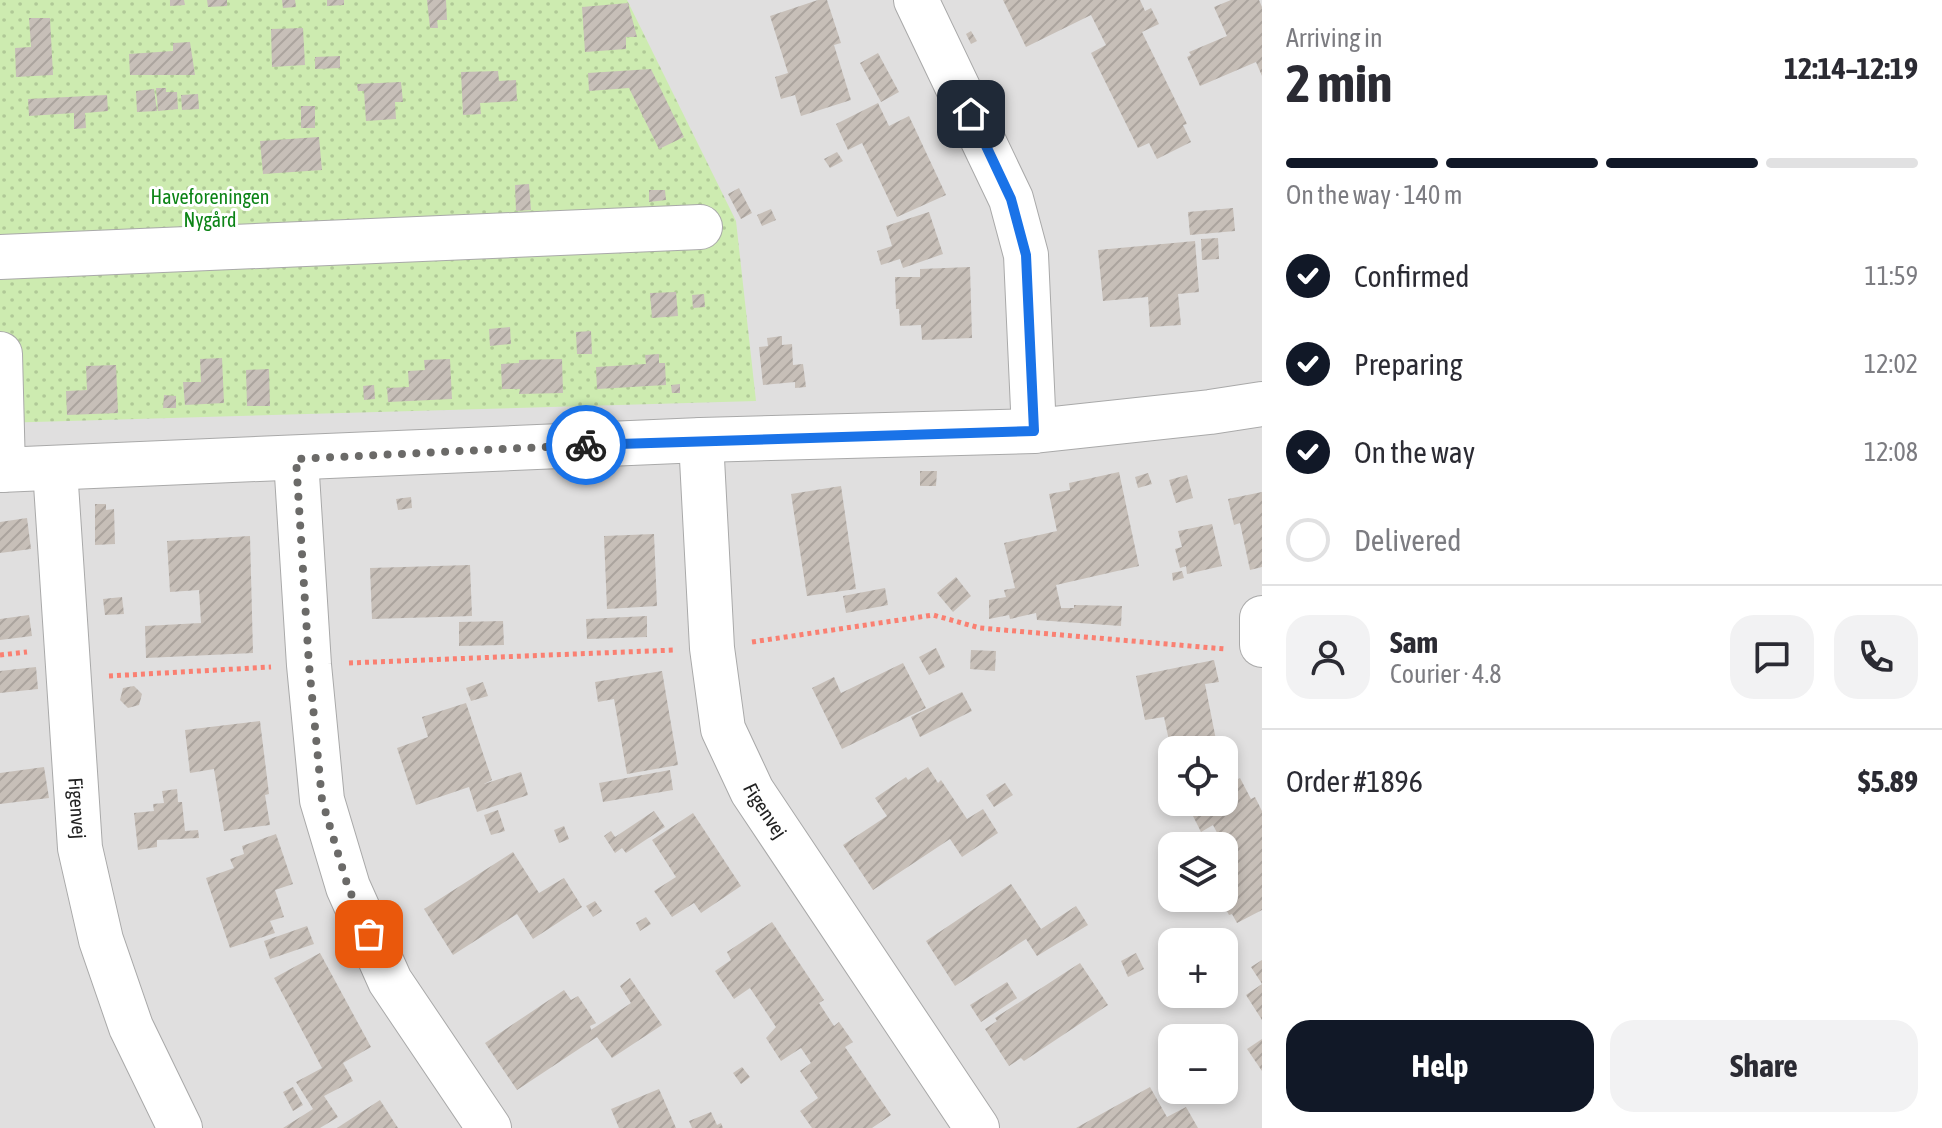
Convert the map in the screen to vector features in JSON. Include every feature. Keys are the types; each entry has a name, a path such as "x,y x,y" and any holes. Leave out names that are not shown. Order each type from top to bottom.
{"street":[{"path":"916,0 1011,199 1026,255 1034,431"},
{"path":"0,257 700,227"},
{"path":"0,354 2,470 701,440 1034,431 1262,404"},
{"name":"Figenvej","path":"701,440 712,648 723,729 752,791 977,1128"},
{"path":"296,459 309,665 322,800 348,887 390,981 489,1128"},
{"name":"Figenvej","path":"55,469 80,848 101,940 131,1027 180,1128"},
{"path":"1246,648 1262,618"}],"path":[{"path":"67,678 712,648 933,615 980,628 1246,648"}],"shaded area":[{"path":"0,0 1262,0 1262,1128 0,1128"}],"green space":[{"name":"Haveforeningen Nygård","path":"0,0 627,0 736,221 756,401 0,423"}],"building":[{"path":"170,0 184,0 185,5 170,6"},
{"path":"207,0 227,0 227,6 208,7"},
{"path":"282,0 295,0 296,7 283,8"},
{"path":"327,0 344,0 344,5 327,6"},
{"path":"427,0 446,0 447,20 437,20 438,28 430,28"},
{"path":"818,0 827,0 841,43 834,45 851,100 801,116 795,95 781,99 775,77 788,73 770,16"},
{"path":"1003,0 1140,0 1145,11 1151,8 1159,24 1142,32 1187,124 1183,125 1191,142 1157,159 1149,143 1138,148 1091,53 1106,45 1091,15 1026,47"},
{"path":"1231,0 1259,0 1262,7 1262,76 1256,62 1200,86 1187,57 1191,55 1189,52 1227,36 1214,7"},
{"path":"628,3 637,37 626,37 626,49 585,52 582,7"},
{"path":"29,18 50,18 53,75 16,77 15,48 31,47"},
{"path":"303,28 305,65 272,67 271,29"},
{"path":"971,31 977,41 971,44 966,34"},
{"path":"190,42 195,75 130,75 129,54 173,51 173,43"},
{"path":"878,53 899,92 881,102 860,63"},
{"path":"340,56 340,68 315,69 315,57"},
{"path":"651,69 684,137 659,149 629,88 589,91 588,73"},
{"path":"498,71 499,81 516,80 517,101 480,103 481,114 463,115 461,72"},
{"path":"401,82 403,102 395,102 396,119 366,121 364,91 358,91 357,84"},
{"path":"156,88 177,92 178,109 158,111"},
{"path":"154,89 157,111 137,112 136,91"},
{"path":"198,94 199,109 182,110 181,95"},
{"path":"107,95 108,111 85,113 86,128 74,129 74,113 29,116 28,99"},
{"path":"878,103 889,126 909,116 946,195 897,217 862,143 848,150 836,124"},
{"path":"301,106 315,106 315,128 301,128"},
{"path":"319,137 322,170 263,174 260,141"},
{"path":"837,152 843,161 830,168 824,159"},
{"path":"529,184 531,210 516,211 515,185"},
{"path":"739,188 752,213 741,219 728,194"},
{"path":"649,190 665,190 666,200 649,202"},
{"path":"1233,208 1235,231 1190,235 1188,212"},
{"path":"771,209 776,220 762,226 757,215"},
{"path":"929,212 943,254 903,268 900,259 881,265 877,251 892,246 886,226"},
{"path":"1218,238 1219,259 1202,260 1201,239"},
{"path":"1195,241 1199,292 1178,294 1181,325 1150,327 1148,297 1103,301 1098,250"},
{"path":"970,267 972,338 922,340 921,325 900,326 895,277 920,277 920,269"},
{"path":"676,292 678,316 652,318 650,293"},
{"path":"704,294 705,307 693,308 692,295"},
{"path":"510,327 511,344 490,346 489,329"},
{"path":"591,331 592,354 577,354 576,332"},
{"path":"782,336 782,345 792,344 793,365 803,364 806,387 795,388 795,382 763,385 759,347 768,346 767,338"},
{"path":"659,354 659,363 665,363 666,385 597,389 596,367 646,364 645,355"},
{"path":"222,358 224,403 185,405 183,382 201,382 200,359"},
{"path":"450,359 452,399 388,402 387,388 409,387 408,371 425,370 424,360"},
{"path":"562,359 563,393 519,394 520,389 502,389 501,364 519,363 519,360"},
{"path":"116,365 118,413 67,415 66,391 87,390 86,366"},
{"path":"269,369 270,406 247,406 246,370"},
{"path":"680,384 680,393 672,393 671,385"},
{"path":"374,385 375,399 364,400 363,386"},
{"path":"164,395 176,396 176,408 163,408"},
{"path":"920,471 937,471 936,486 920,486"},
{"path":"1119,472 1139,566 1056,585 1061,608 1074,608 1074,605 1122,606 1121,626 1037,620 1036,613 1010,619 1009,615 989,619 989,600 1006,597 1004,590 1015,588 1004,543 1057,531 1049,494 1070,490 1069,483"},
{"path":"1148,473 1152,484 1138,488 1135,477"},
{"path":"1187,475 1193,498 1176,503 1169,480"},
{"path":"841,486 856,589 807,596 791,494"},
{"path":"1262,492 1262,567 1250,570 1240,523 1234,525 1228,499"},
{"path":"411,497 412,508 398,510 396,499"},
{"path":"95,504 106,504 106,510 114,509 115,544 95,545"},
{"path":"27,518 31,549 0,553 0,522"},
{"path":"1212,524 1222,566 1187,574 1186,566 1180,568 1175,549 1182,547 1178,531"},
{"path":"654,534 657,606 607,609 604,536"},
{"path":"250,536 253,653 146,658 145,626 201,623 199,590 170,592 167,541"},
{"path":"470,565 472,616 372,619 370,568"},
{"path":"1182,571 1184,578 1173,581 1172,573"},
{"path":"956,577 971,596 953,612 937,593"},
{"path":"885,588 888,605 846,613 843,596"},
{"path":"122,597 124,614 105,615 103,599"},
{"path":"29,615 32,636 0,640 0,619"},
{"path":"647,616 647,637 587,639 586,619"},
{"path":"503,621 504,645 459,646 459,622"},
{"path":"936,648 945,667 929,675 919,657"},
{"path":"971,650 996,651 995,671 970,669"},
{"path":"1214,660 1219,682 1205,684 1215,736 1168,736 1164,717 1145,720 1136,676"},
{"path":"903,663 926,708 842,749 812,688 834,677 841,693"},
{"path":"36,667 38,689 0,693 0,671"},
{"path":"662,671 678,765 627,774 614,699 598,702 595,682"},
{"path":"483,682 488,696 471,701 466,688"},
{"path":"134,686 142,694 139,705 128,708 120,700 123,688"},
{"path":"962,692 972,711 920,737 911,717"},
{"path":"466,703 492,780 484,784 521,772 528,795 477,812 469,787 416,805 397,748 428,737 422,717"},
{"path":"260,721 270,825 224,831 214,769 190,773 185,730"},
{"path":"44,767 49,798 0,804 0,773"},
{"path":"928,767 938,783 941,780 967,819 983,809 998,833 962,857 950,839 873,890 843,845 887,816 875,798 906,777 908,780"},
{"path":"670,770 673,790 603,802 599,783"},
{"path":"1238,779 1251,799 1255,797 1262,811 1262,910 1237,923 1227,912 1238,912 1238,832 1217,832 1213,825 1201,832 1193,816 1238,816"},
{"path":"1005,783 1013,795 994,807 986,795"},
{"path":"177,789 178,802 182,802 185,831 198,830 199,838 157,840 157,847 138,850 134,813 154,811 153,804 164,803 162,791"},
{"path":"498,810 505,831 491,835 484,815"},
{"path":"654,811 665,827 626,853 622,848 615,853 604,836 611,831 615,837"},
{"path":"693,813 741,886 701,913 694,903 672,917 654,891 676,877 652,840"},
{"path":"564,826 569,839 559,843 554,830"},
{"path":"276,834 293,884 275,890 284,917 270,921 275,933 230,948 206,878 234,868 230,859 244,854 242,846"},
{"path":"513,852 539,893 564,878 582,907 533,939 517,914 453,955 424,909"},
{"path":"1011,884 1041,929 1076,906 1088,925 1037,956 1026,939 955,986 926,941"},
{"path":"595,901 602,911 593,917 586,906"},
{"path":"646,917 651,924 640,931 636,923"},
{"path":"772,922 824,1000 819,1003 834,1026 839,1022 853,1042 845,1047 891,1115 872,1128 812,1128 800,1111 818,1098 800,1071 811,1063 801,1048 781,1061 766,1038 776,1027 750,988 734,999 715,971 731,960 727,952"},
{"path":"307,926 314,944 270,959 264,941"},
{"path":"320,953 371,1047 343,1063 353,1081 324,1096 338,1117 320,1128 283,1128 313,1109 296,1082 322,1068 274,978"},
{"path":"1136,953 1144,969 1128,977 1121,961"},
{"path":"1262,960 1262,984 1251,967"},
{"path":"1080,963 1108,1005 1024,1061 1021,1058 1009,1066 985,1029 997,1021 995,1018"},
{"path":"630,978 662,1025 612,1058 597,1037 517,1090 485,1043 564,990 571,1000 578,996 596,1023 590,1026 591,1030 631,1003 620,986"},
{"path":"1007,982 1017,998 981,1022 970,1005"},
{"path":"1262,984 1262,1020 1246,995"},
{"path":"1262,1039 1262,1071 1247,1049"},
{"path":"742,1067 750,1077 741,1084 733,1073"},
{"path":"293,1087 303,1105 293,1111 283,1092"},
{"path":"1150,1087 1167,1117 1186,1107 1198,1128 1076,1128"},
{"path":"659,1089 676,1128 619,1128 611,1109"},
{"path":"380,1100 398,1128 337,1128"},
{"path":"711,1112 717,1125 721,1123 723,1128 692,1128 689,1121"}],"way so far":[{"path":"369,934 348,887 322,800 309,665 296,459 586,445"}],"route":[{"path":"586,445 1034,431 1026,255 1011,199 971,114"}]}
